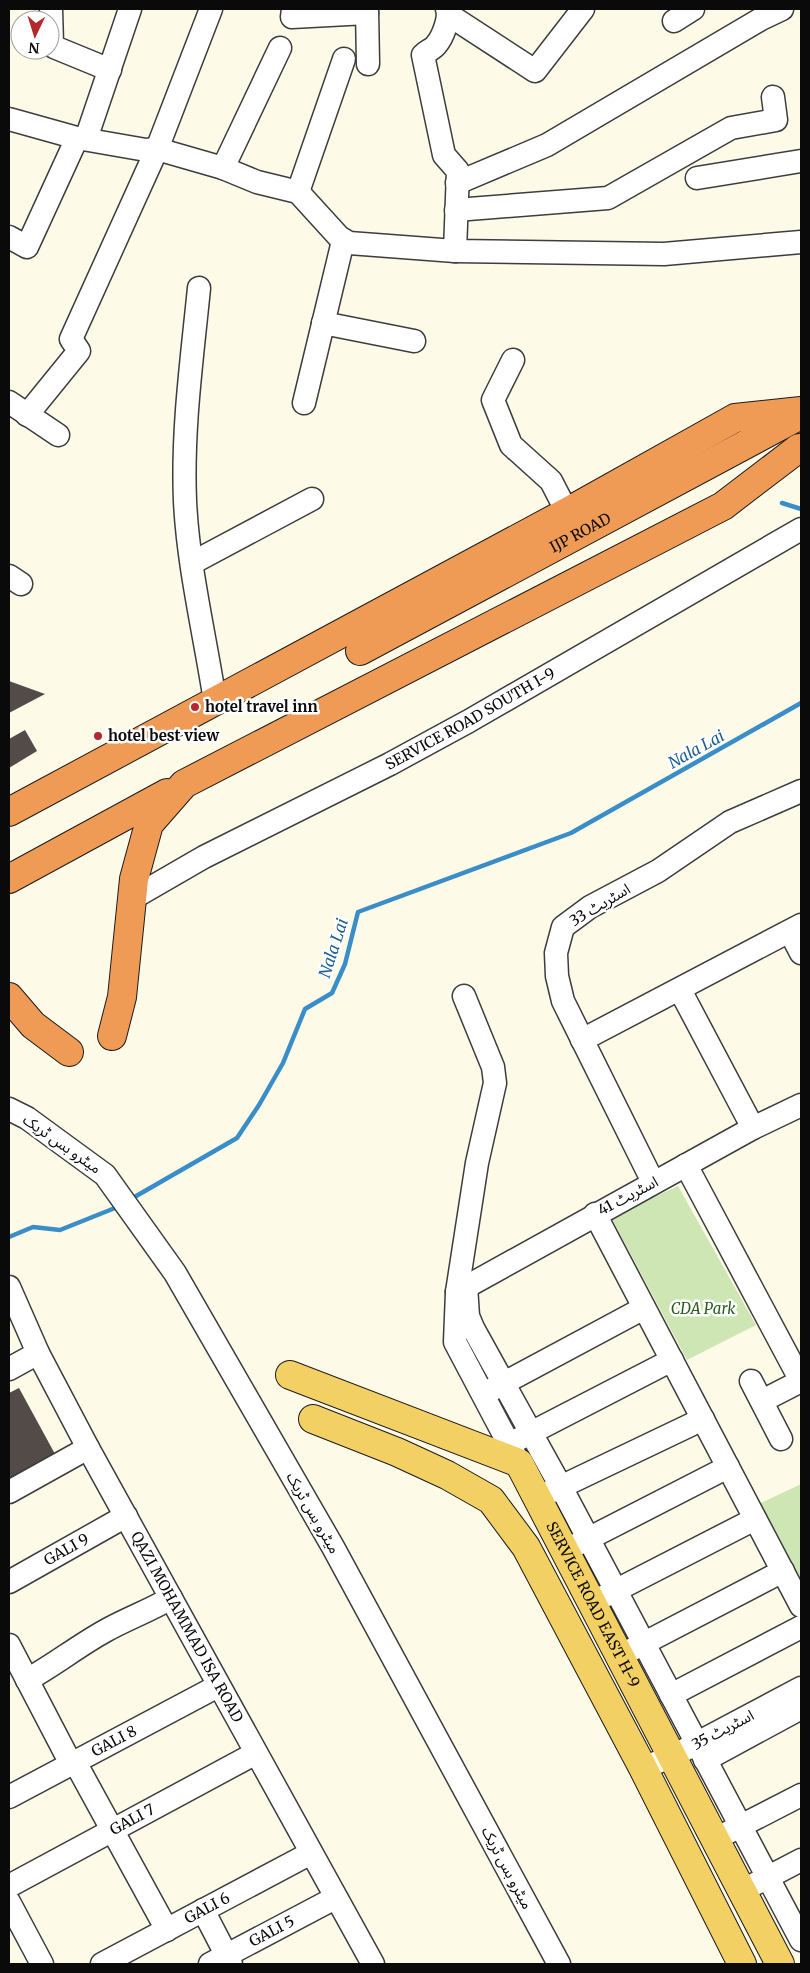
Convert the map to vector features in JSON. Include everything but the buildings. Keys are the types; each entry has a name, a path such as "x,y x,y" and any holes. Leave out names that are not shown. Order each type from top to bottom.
{"highway":[{"path":"9,812 567,512 735,418 801,413"},
{"name":"IJP ROAD","path":"800,447 365,661 801,413"},
{"path":"9,879 184,784 723,506 800,447"},
{"path":"112,1036 122,997 134,898 134,879 149,824 184,784"},
{"path":"9,997 34,1026 69,1052"}],"main road":[{"path":"290,1375 504,1453 491,1500"},
{"path":"313,1420 397,1452 447,1475 491,1500 526,1548 643,1768 742,1964"},
{"name":"SERVICE ROAD EAST H-9","path":"504,1453 549,1493 632,1650 691,1753 715,1839 777,1959"},
{"path":"725,1933 754,1917"}],"street":[{"path":"51,9 52,44 54,47 110,70"},
{"path":"9,237 28,247 81,139 110,70 130,9"},
{"path":"27,415 79,351 71,339 157,149 211,9"},
{"path":"293,9 292,17 367,11 368,64"},
{"path":"455,251 458,171 444,155 423,55 436,46 448,12 534,71 583,9"},
{"path":"674,21 692,9"},
{"path":"457,183 548,145 760,19 782,9"},
{"path":"223,168 280,48"},
{"path":"298,192 344,59"},
{"path":"456,210 608,198 731,128 776,120 773,97"},
{"path":"9,119 81,139 146,150 157,149 223,168 257,182 298,192 343,241 455,251 664,254 801,242"},
{"path":"697,178 801,161"},
{"path":"304,403 343,241"},
{"path":"199,288 184,437 185,502 192,563 216,701"},
{"path":"323,323 414,341"},
{"path":"513,360 493,400 511,445 552,481 567,512"},
{"path":"9,402 58,435"},
{"path":"192,563 312,499"},
{"name":"SERVICE ROAD SOUTH I-9","path":"134,898 204,857 390,764 469,721 792,534"},
{"name":"اسٹریٹ 33","path":"653,1182 563,1001 557,976 556,953 563,927 590,907 658,871 730,822 801,791"},
{"path":"582,1040 796,929 801,952"},
{"path":"680,990 753,1128"},
{"path":"464,996 493,1067 495,1083 477,1164 455,1342 482,1395 504,1453 531,1433 672,1360"},
{"name":"اسٹریٹ 41","path":"462,1289 653,1182 753,1128 801,1105"},
{"name":"میٹرو بس ٹریک","path":"9,1109 27,1118 105,1175 175,1274 333,1547 559,1964"},
{"path":"686,1165 801,1381 762,1401"},
{"path":"595,1214 801,1606"},
{"name":"QAZI MOHAMMAD ISA ROAD","path":"9,1286 29,1328 38,1353 88,1448 372,1964"},
{"path":"462,1289 468,1316 531,1433 549,1493 703,1419"},
{"path":"482,1395 503,1382 644,1308"},
{"path":"9,1369 38,1353"},
{"path":"751,1381 781,1439"},
{"path":"9,1492 88,1448"},
{"path":"576,1545 728,1467"},
{"name":"GALI 9","path":"9,1582 126,1516"},
{"path":"604,1596 756,1519"},
{"path":"777,1959 801,1938 739,1826 691,1753 671,1695 632,1650 783,1571"},
{"path":"27,1680 50,1668 74,1649 108,1629 171,1598"},
{"path":"671,1695 801,1628"},
{"path":"9,1645 167,1930"},
{"name":"GALI 8","path":"9,1797 218,1686"},
{"name":"اسٹریٹ 35","path":"643,1768 691,1753 801,1688"},
{"path":"691,1753 801,1708"},
{"name":"GALI 7","path":"9,1886 256,1753"},
{"path":"715,1839 801,1795"},
{"name":"GALI 6","path":"109,1962 311,1853"},
{"path":"742,1891 801,1860"},
{"name":"GALI 5","path":"222,1962 335,1898"},
{"path":"9,1902 42,1964"},
{"path":"203,1910 222,1962"}],"green space":[{"name":"CDA Park","path":"678,1186 756,1325 687,1360 611,1217"},
{"path":"801,1484 801,1583 759,1504"}],"waterway":[{"name":"Nala Lai","path":"782,503 801,509"},
{"name":"Nala Lai","path":"131,1199 237,1138 259,1105 283,1063 305,1009 332,993 345,964 358,912 571,833 801,703"},
{"name":"Nala Lai","path":"9,1237 33,1227 60,1230 120,1206"}],"place":[{"name":"hotel travel inn","path":"195,707"},
{"name":"hotel best view","path":"98,736"}]}
